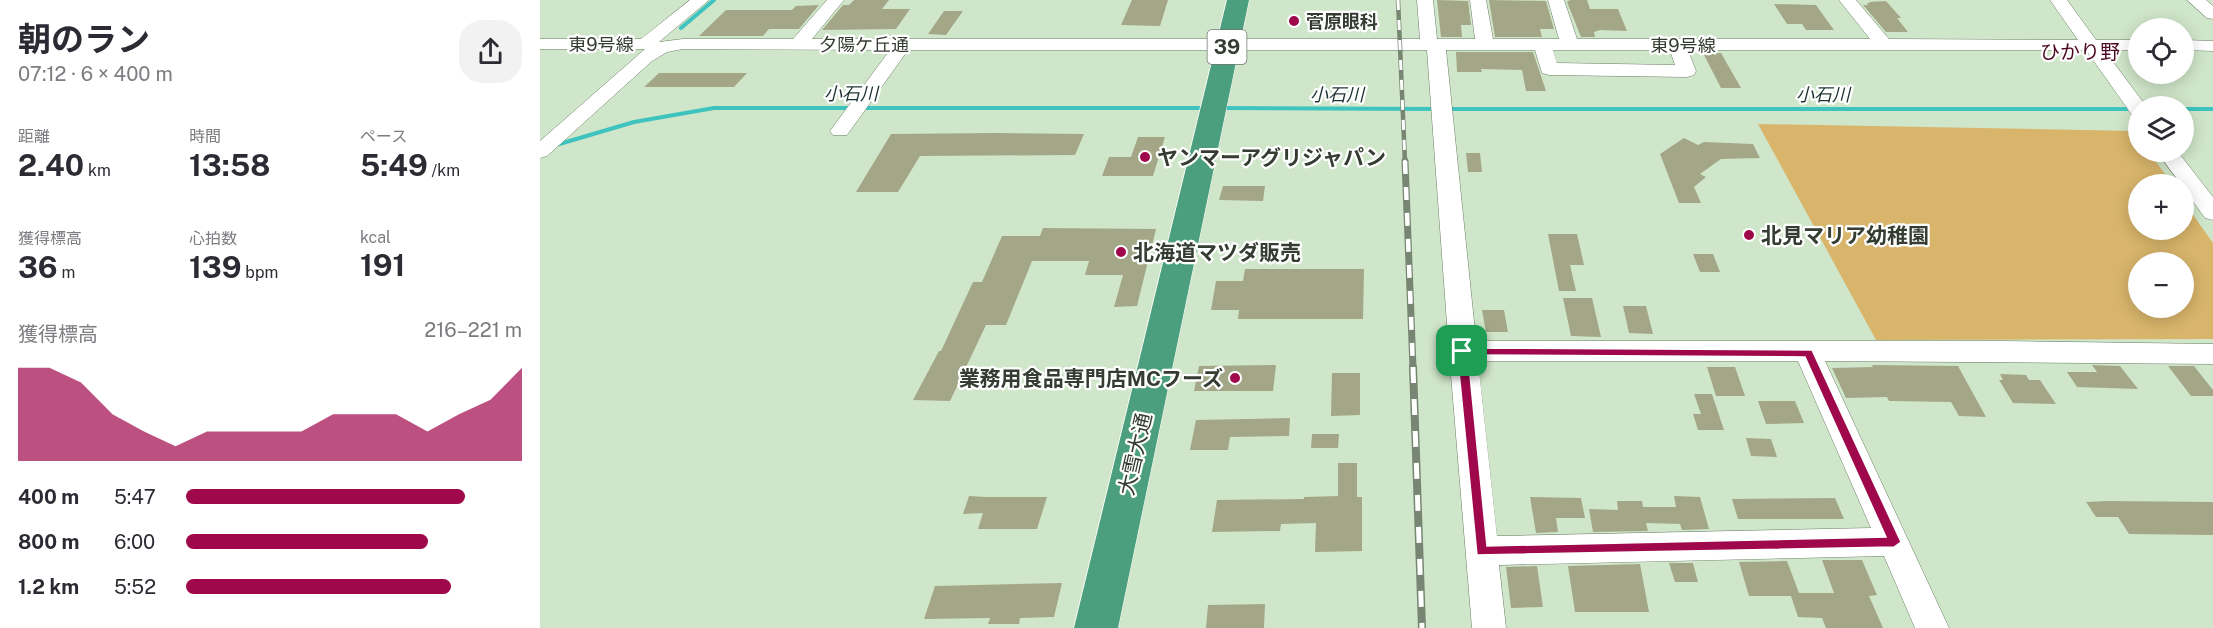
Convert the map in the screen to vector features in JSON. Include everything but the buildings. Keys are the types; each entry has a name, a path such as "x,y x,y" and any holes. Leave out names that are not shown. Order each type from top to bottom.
{"highway":[{"name":"大雪大通","path":"1096,628 1238,0"}],"street":[{"path":"653,46 701,0"},
{"path":"798,44 836,0"},
{"path":"1425,0 1440,95 1489,628"},
{"path":"1478,0 1485,45"},
{"path":"1556,0 1569,44"},
{"path":"1847,0 1884,45"},
{"path":"2058,0 2128,96"},
{"path":"2195,0 2213,0"},
{"path":"2195,0 2213,14"},
{"name":"東9号線","path":"540,44 653,46"},
{"name":"夕陽ケ丘通","path":"540,152 645,57 653,46 683,44 1227,45"},
{"path":"842,128 903,44"},
{"name":"東9号線","path":"1227,45 2128,45"},
{"path":"1543,45 1549,69 1687,71 1677,45"},
{"path":"2194,45 2213,46"},
{"path":"2175,162 2213,213"},
{"path":"1462,351 1808,353 2004,351 2213,354"},
{"path":"1808,353 1932,628"},
{"path":"1482,551 1894,542"}],"shaded area":[{"path":"1758,124 2128,131 2128,162 2156,162 2165,174 2128,174 2128,240 2194,240 2194,216 2213,243 2213,339 1876,340"}],"waterway":[{"path":"681,28 714,0"},
{"name":"小石川","path":"556,145 634,122 714,108 1207,108"},
{"name":"小石川","path":"1220,108 1438,109"},
{"name":"小石川","path":"1448,109 2128,109"},
{"name":"小石川","path":"2194,109 2213,109"}],"railway":[{"path":"1398,0 1405,163"},
{"path":"1405,161 1413,368"},
{"path":"1413,367 1422,628"}],"place":[{"name":"菅原眼科","path":"1294,21"},
{"name":"ヤンマーアグリジャパン","path":"1145,157"},
{"name":"北見マリア幼稚園","path":"1749,235"},
{"name":"北海道マツダ販売","path":"1121,252"},
{"name":"業務用食品専門店MCフーズ","path":"1235,378"}],"district":[{"name":"ひかり野","path":"2080,52"}],"route":[{"path":"1462,351 1808,353 1894,542 1482,551 1462,351"}]}
